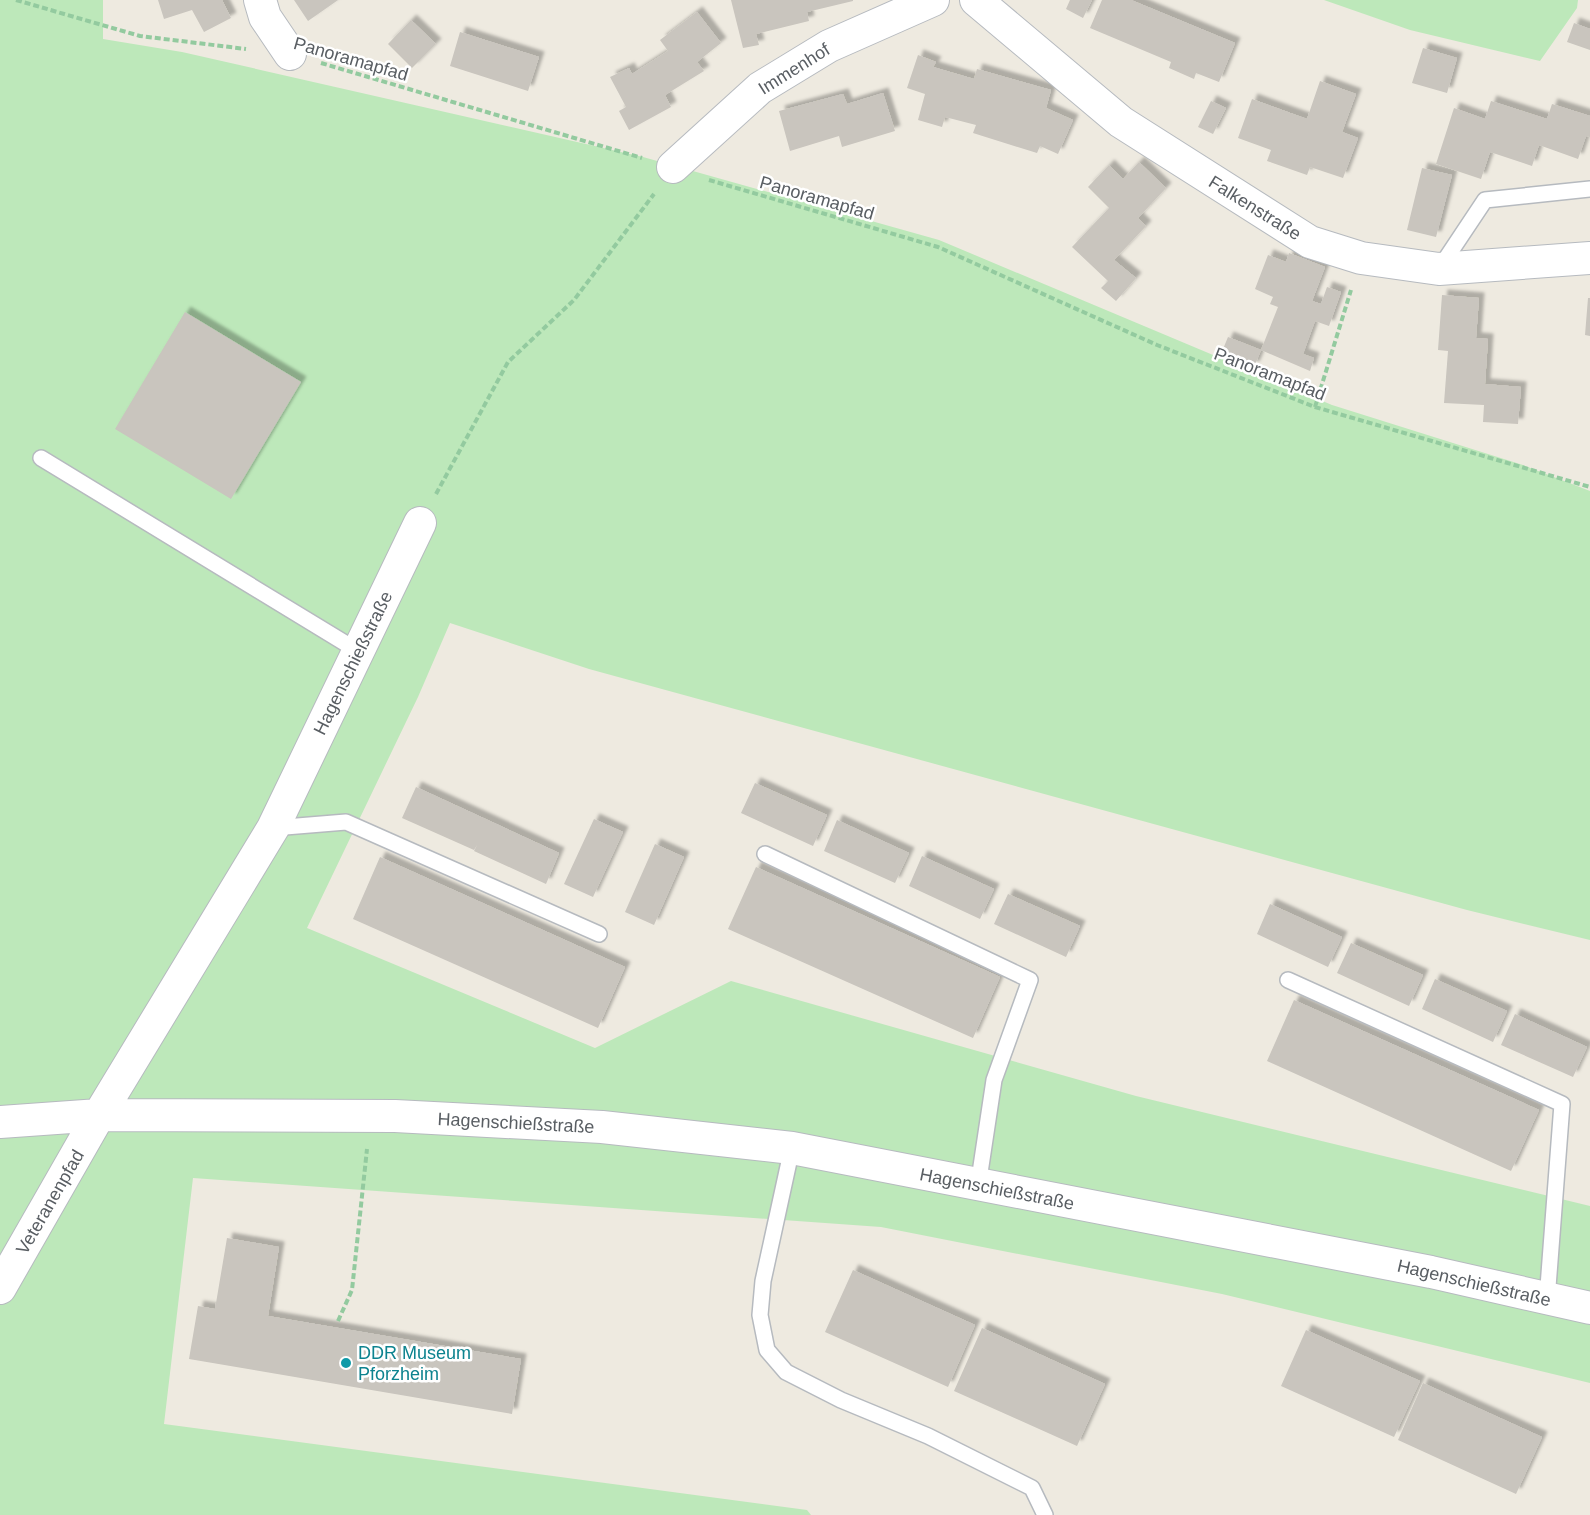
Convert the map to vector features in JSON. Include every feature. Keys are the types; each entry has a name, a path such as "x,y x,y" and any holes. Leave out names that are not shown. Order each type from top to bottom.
{"street":[{"path":"260,0 265,17 290,54"},
{"name":"Immenhof","path":"673,167 760,88 829,46 933,0"},
{"name":"Falkenstraße","path":"976,0 1120,122 1310,242 1361,258 1439,269 1590,258"},
{"name":"Hagenschießstraße","path":"99,1115 273,828 420,523"},
{"path":"0,1122 99,1115"},
{"name":"Hagenschießstraße","path":"99,1115 370,1116 602,1127 792,1148 978,1186 1431,1272 1590,1308"},
{"name":"Veteranenpfad","path":"0,1288 99,1115"}],"lane":[{"path":"1439,269 1485,200 1590,189"},
{"path":"41,458 358,651"},
{"path":"273,828 346,822 599,934"},
{"path":"765,854 1030,980 994,1080 978,1186"},
{"path":"1288,980 1562,1104 1547,1300"},
{"path":"792,1148 763,1281 760,1315 766,1350 786,1372 841,1400 928,1436 1032,1488 1045,1515"}],"path":[{"name":"Panoramapfad","path":"16,0 140,36 290,54 938,247 1157,345 1315,407 1590,487"},
{"path":"420,523 508,362 574,300 673,167"},
{"path":"1315,407 1361,258"},
{"path":"338,1321 352,1290 370,1116"}],"green space":[{"path":"0,0 103,0 103,39 182,52 643,157 939,240 1332,405 1523,465 1590,491 1590,940 1467,910 589,669 450,623 418,697 307,928 595,1048 731,981 1136,1096 1590,1206 1590,1383 1222,1294 881,1227 193,1178 164,1424 807,1510 811,1515 0,1515"},
{"path":"1324,0 1578,0 1577,8 1540,61 1410,30"}],"building":[{"path":"158,0 222,0 231,18 204,32 192,10 164,19"},
{"path":"294,0 338,0 308,21"},
{"path":"731,0 853,1 807,12 809,21 756,34 759,45 743,48"},
{"path":"1070,0 1092,0 1083,18 1066,9"},
{"path":"1102,0 1131,0 1235,43 1219,82 1196,73 1194,79 1169,68 1171,62 1090,28"},
{"path":"697,12 721,43 697,62 704,71 665,95 671,107 629,130 619,111 626,107 610,77 629,68 632,74 668,51 660,40"},
{"path":"411,20 436,44 412,68 388,44"},
{"path":"1574,23 1590,29 1590,50 1567,42"},
{"path":"460,32 539,57 528,91 450,66"},
{"path":"1423,48 1457,58 1447,93 1412,83"},
{"path":"918,55 936,62 933,67 974,79 977,69 1051,90 1046,108 1073,120 1058,154 1040,146 1037,153 973,133 976,125 945,117 942,127 918,120 925,94 907,88"},
{"path":"1320,81 1356,94 1342,132 1358,138 1343,178 1310,167 1307,175 1267,161 1271,150 1238,138 1252,99 1307,119"},
{"path":"883,93 895,131 842,147 839,136 790,151 779,111 843,94 847,104"},
{"path":"1211,101 1226,108 1213,134 1198,127"},
{"path":"1491,101 1547,119 1552,104 1590,116 1590,137 1586,136 1578,159 1539,145 1532,166 1490,152 1481,179 1436,164 1454,108 1485,119"},
{"path":"1139,162 1166,188 1138,218 1146,226 1114,260 1136,278 1116,301 1101,288 1108,281 1072,247 1109,208 1088,187 1109,165 1123,179"},
{"path":"1422,168 1452,175 1436,237 1407,230"},
{"path":"1289,253 1325,267 1312,301 1321,304 1327,287 1341,292 1329,326 1315,321 1303,354 1314,358 1310,371 1261,350 1278,307 1270,304 1273,297 1255,289 1268,255 1286,262"},
{"path":"1442,295 1479,298 1476,338 1488,339 1485,384 1521,387 1518,424 1483,422 1484,405 1444,403 1448,351 1438,350"},
{"path":"1588,298 1590,298 1590,336 1585,335"},
{"path":"185,312 301,382 231,499 115,429"},
{"path":"1228,337 1261,350 1254,367 1221,354"},
{"path":"755,783 827,815 813,846 741,813"},
{"path":"416,787 559,853 546,884 474,851 477,845 474,850 402,818"},
{"path":"594,819 623,832 593,897 564,884"},
{"path":"837,820 909,853 895,883 824,851"},
{"path":"655,844 684,857 654,925 625,912"},
{"path":"922,856 994,889 980,919 909,886"},
{"path":"380,857 625,967 598,1028 353,919"},
{"path":"756,867 1000,977 973,1038 728,929"},
{"path":"1008,894 1080,926 1066,957 994,924"},
{"path":"1270,904 1342,937 1328,967 1257,934"},
{"path":"1351,943 1423,975 1409,1006 1337,973"},
{"path":"1435,979 1507,1011 1493,1042 1422,1009"},
{"path":"1294,1000 1539,1110 1511,1171 1267,1061"},
{"path":"1515,1014 1587,1047 1573,1077 1501,1045"},
{"path":"227,1238 279,1247 268,1316 521,1359 512,1414 189,1359 198,1306 215,1309"},
{"path":"853,1270 975,1325 948,1387 825,1332"},
{"path":"982,1328 1105,1384 1077,1446 954,1391"},
{"path":"1306,1330 1420,1381 1394,1437 1281,1386"},
{"path":"1423,1383 1542,1437 1516,1494 1398,1440"}],"place":[{"name":"DDR Museum Pforzheim","path":"346,1363"}]}
